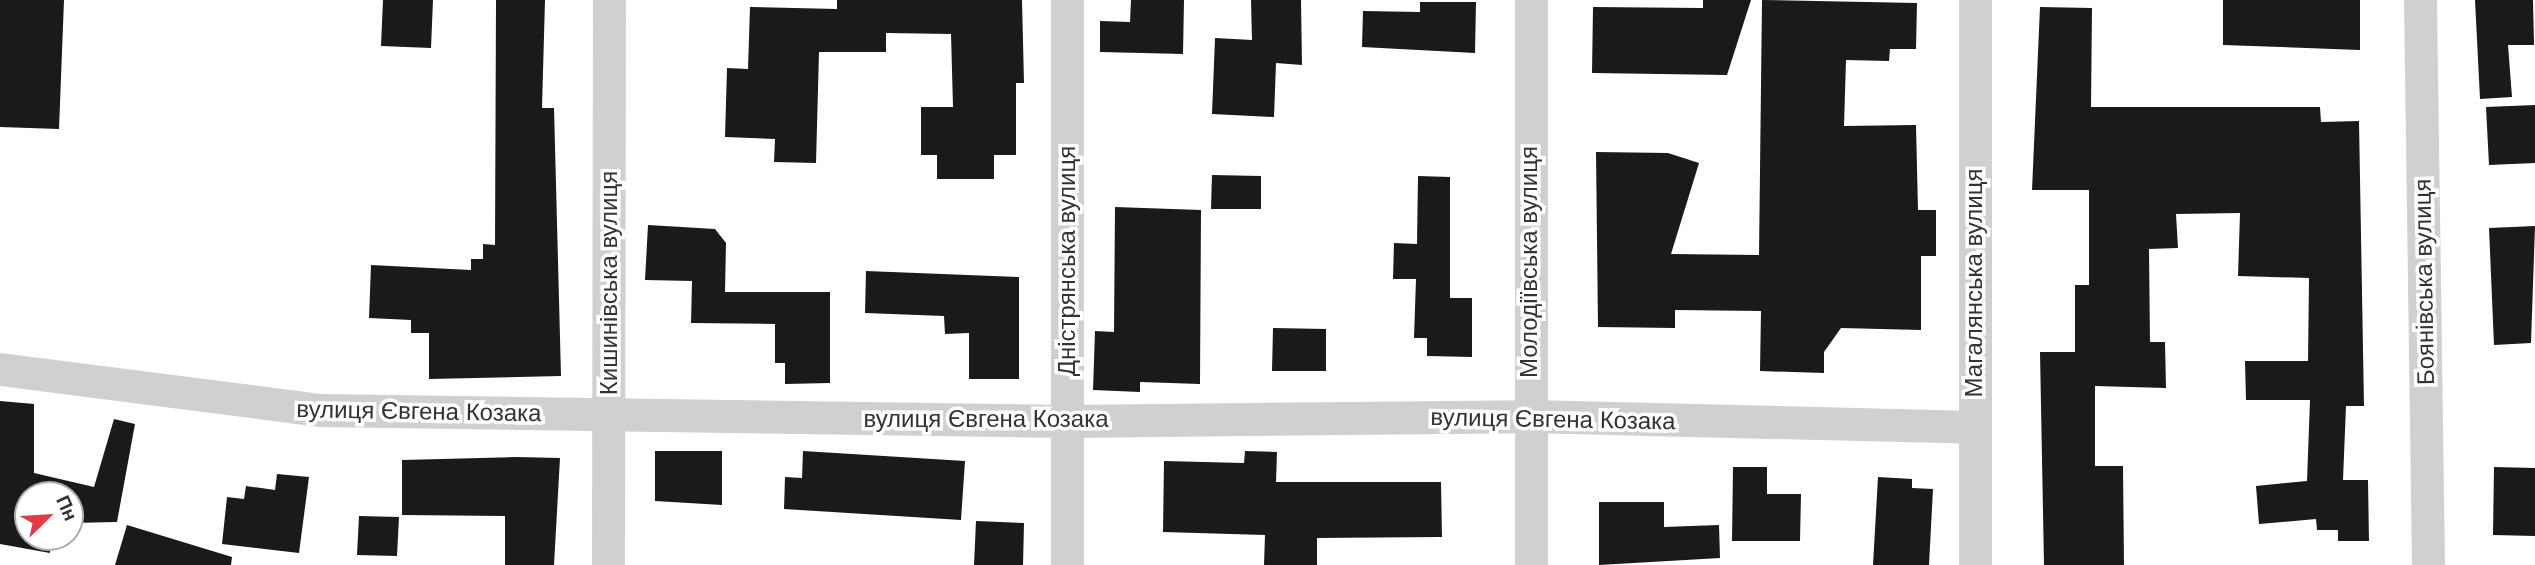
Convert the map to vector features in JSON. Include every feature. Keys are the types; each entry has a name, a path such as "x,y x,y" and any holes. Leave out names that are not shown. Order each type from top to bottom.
{"street":[{"name":"Кишинівська вулиця","path":"608,565 609,0"},
{"name":"Дністрянська вулиця","path":"1066,565 1067,0"},
{"name":"Молодіївська вулиця","path":"1531,0 1531,565"},
{"name":"Магалянська вулиця","path":"1975,0 1975,565"},
{"name":"Боянівська вулиця","path":"2420,0 2428,565"},
{"name":"вулиця Євгена Козака","path":"0,369 320,410 1066,421 1529,416 1974,427"}],"building":[{"path":"0,0 64,0 59,129 0,127"},
{"path":"383,0 433,0 431,48 381,46"},
{"path":"496,0 545,0 542,108 554,108 561,376 429,379 429,333 411,333 411,320 369,318 371,265 471,270 471,259 483,259 483,244 495,245"},
{"path":"837,0 1022,0 1024,83 1016,83 1016,155 994,155 994,179 937,179 937,155 921,155 921,107 953,107 951,34 886,33 886,52 819,52 816,163 774,162 775,139 725,137 727,68 748,69 750,7 837,9"},
{"path":"1131,0 1184,0 1183,54 1100,52 1100,21 1130,22"},
{"path":"1251,0 1301,0 1302,65 1276,63 1274,117 1212,114 1215,38 1252,40"},
{"path":"1703,0 1751,0 1727,75 1592,73 1593,7 1703,8"},
{"path":"1762,0 1917,3 1916,49 1890,49 1889,61 1846,60 1844,126 1916,125 1918,210 1936,210 1936,256 1921,256 1921,330 1841,328 1824,352 1824,373 1760,371 1761,311 1675,310 1675,328 1598,327 1596,152 1668,153 1699,163 1671,254 1759,255"},
{"path":"2223,0 2360,0 2360,50 2223,45"},
{"path":"2475,0 2533,0 2534,45 2508,45 2512,97 2480,99"},
{"path":"1420,2 1476,2 1475,53 1362,47 1363,11 1420,12"},
{"path":"2040,7 2092,8 2091,107 2320,107 2321,122 2359,121 2364,406 2346,406 2343,480 2368,480 2369,541 2338,541 2338,530 2317,530 2316,519 2259,524 2256,486 2307,481 2310,400 2246,400 2245,361 2308,361 2309,278 2238,276 2240,213 2176,214 2178,248 2149,249 2150,342 2165,342 2166,388 2095,386 2095,466 2123,466 2124,565 2044,565 2040,352 2075,352 2075,285 2089,285 2089,190 2032,190"},
{"path":"2535,105 2535,163 2489,165 2486,107"},
{"path":"1212,175 1261,176 1261,209 1211,209"},
{"path":"1418,176 1450,177 1450,298 1472,298 1472,357 1427,356 1427,338 1414,338 1416,279 1393,279 1394,243 1417,244"},
{"path":"1115,207 1201,210 1200,384 1140,382 1140,392 1093,390 1095,331 1114,332"},
{"path":"648,225 715,229 726,243 725,292 830,292 830,383 785,384 785,363 775,363 775,324 691,323 692,281 645,280"},
{"path":"2535,226 2531,343 2494,345 2489,228"},
{"path":"866,271 1019,277 1019,379 969,379 969,333 945,334 944,316 865,313"},
{"path":"1273,328 1326,329 1326,371 1272,371"},
{"path":"0,401 34,404 34,473 68,481 14,481 14,547 0,544"},
{"path":"114,419 135,424 117,522 84,523 84,485 94,487"},
{"path":"655,451 722,451 722,505 655,501"},
{"path":"803,451 965,461 961,520 784,509 785,477 802,478"},
{"path":"1245,451 1277,452 1276,482 1441,482 1442,537 1317,538 1317,565 1264,565 1265,535 1163,532 1164,461 1244,463"},
{"path":"560,458 554,565 505,565 505,516 402,515 402,460"},
{"path":"1733,467 1767,467 1767,494 1801,494 1800,541 1732,541"},
{"path":"2494,467 2535,468 2535,536 2493,535"},
{"path":"277,474 309,477 299,553 222,544 227,497 244,499 246,486 275,490"},
{"path":"1878,477 1912,479 1912,488 1933,489 1929,565 1873,565"},
{"path":"1599,502 1664,502 1664,527 1719,525 1720,558 1599,565"},
{"path":"359,516 399,517 397,556 357,555"},
{"path":"976,521 1024,523 1023,565 974,565"},
{"path":"127,525 232,557 231,565 115,565"}]}
